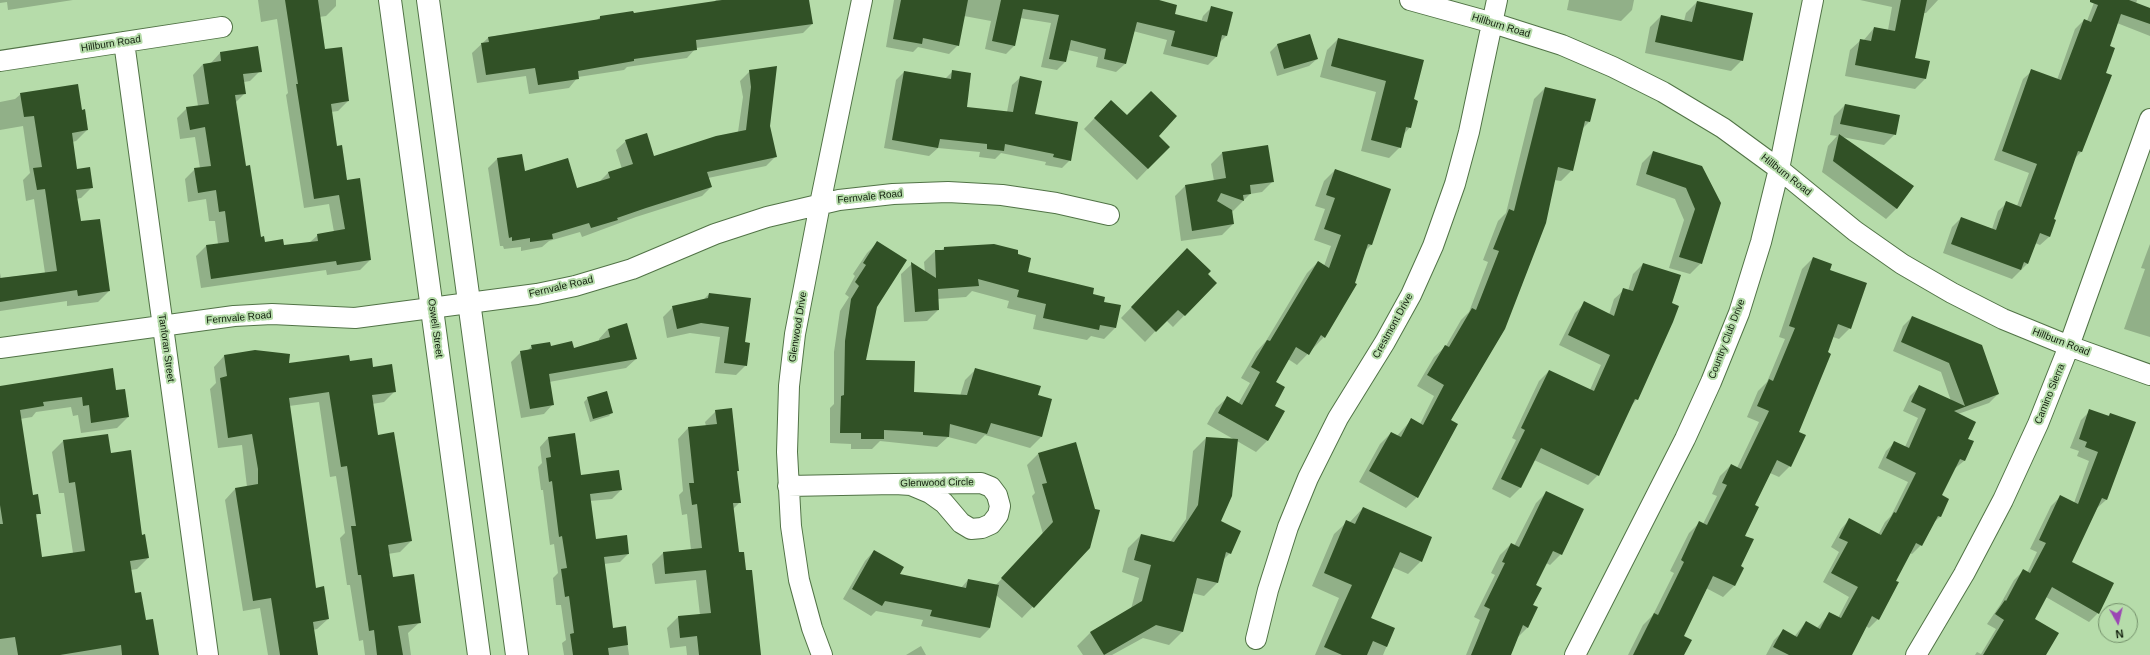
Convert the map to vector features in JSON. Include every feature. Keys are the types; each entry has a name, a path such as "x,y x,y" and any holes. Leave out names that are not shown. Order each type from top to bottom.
{"main road":[{"name":"Oswell Street","path":"390,0 479,655"},
{"path":"428,0 517,655"}],"street":[{"name":"Glenwood Drive","path":"822,655 812,628 799,580 791,526 787,452 789,386 796,334 820,204 862,0"},
{"name":"Hillburn Road","path":"1410,0 1492,23 1562,45 1613,67 1663,92 1723,128 1779,169 1855,231 1902,264 1952,293 2003,319 2069,346 2150,375"},
{"name":"Crestmont Drive","path":"1256,639 1268,590 1288,527 1308,478 1338,418 1403,308 1433,246 1456,184 1470,132 1497,0"},
{"name":"Country Club Drive","path":"1575,655 1711,382 1739,313 1762,242 1779,169 1813,0"},
{"name":"Hillburn Road","path":"0,60 222,27"},
{"name":"Tanforan Street","path":"124,42 208,655"},
{"name":"Camino Sierra","path":"1916,655 1964,574 2003,500 2038,424 2069,346 2150,120"},
{"name":"Fernvale Road","path":"0,348 234,316 272,314 355,318 469,304 575,286 632,269 715,234 767,217 820,204 893,194 948,192 1002,195 1056,203 1109,215"},
{"name":"Glenwood Circle","path":"788,486 895,484 981,483 991,487 997,495 1000,506 998,516 991,524 982,528 971,529 961,523 944,503 930,492 912,486 895,484"}],"building":[{"path":"285,0 318,0 325,49 342,47 349,101 331,104 337,146 342,145 347,180 360,178 371,260 337,265 336,261 211,279 206,245 229,242 225,211 219,212 216,190 198,193 194,168 211,166 205,127 190,130 186,107 209,104 203,64 221,61 220,52 258,46 262,72 243,74 246,94 235,95 246,166 250,165 261,237 264,236 265,242 283,239 284,245 318,241 317,234 345,229 339,195 314,199 296,84 298,84"},
{"path":"722,0 809,0 813,24 696,40 697,50 634,59 634,61 578,71 579,79 538,85 535,68 486,75 481,43 489,42 488,37 600,19 600,16 633,11 634,13"},
{"path":"901,0 968,0 959,46 923,38 922,44 893,39"},
{"path":"1001,0 1159,0 1177,5 1175,14 1207,22 1211,6 1233,12 1227,36 1222,35 1217,57 1171,46 1175,31 1137,22 1126,64 1104,59 1106,49 1071,40 1066,62 1049,59 1059,15 1023,9 1015,46 992,41"},
{"path":"1901,0 1927,0 1915,58 1930,61 1926,79 1855,65 1860,39 1871,41 1874,27 1895,31"},
{"path":"2090,0 2129,0 2150,8 2150,24 2121,14 2110,46 2115,48 2106,73 2112,75 2082,152 2078,151 2054,219 2056,220 2050,237 2040,233 2028,264 2024,262 2021,270 1951,244 1961,217 1996,230 2006,201 2021,207 2037,164 2002,151 2031,69 2061,80 2084,19 2091,22 2098,5 2090,2"},
{"path":"1697,1 1753,13 1743,61 1655,42 1661,15 1692,22"},
{"path":"1310,34 1318,59 1284,69 1277,44"},
{"path":"1338,38 1424,60 1414,99 1418,101 1411,128 1406,127 1401,148 1371,140 1386,81 1331,66"},
{"path":"777,66 770,126 777,157 707,172 712,187 617,218 618,220 591,228 589,223 552,234 553,239 530,242 530,238 512,241 512,237 509,238 497,158 522,154 525,171 568,158 577,188 610,178 608,172 633,164 625,140 647,133 654,156 716,136 746,130 751,87 749,70"},
{"path":"952,70 971,73 967,107 1013,112 1020,76 1042,81 1035,114 1078,122 1071,161 1053,157 1054,154 1005,144 1004,151 987,149 987,144 940,139 938,148 892,140 904,71 951,79"},
{"path":"78,84 82,110 85,109 88,130 72,133 77,169 90,167 93,188 76,190 81,221 100,219 110,291 78,296 77,290 0,302 0,278 57,271 45,189 37,190 33,168 42,167 34,116 24,117 20,93"},
{"path":"1545,87 1596,99 1590,122 1585,121 1573,171 1558,167 1546,223 1505,329 1451,420 1458,424 1418,498 1369,471 1391,432 1401,437 1411,418 1423,425 1444,385 1427,375 1445,345 1449,347 1472,308 1476,310 1499,251 1493,249 1509,209 1514,211"},
{"path":"1151,91 1177,116 1159,136 1170,147 1148,169 1094,118 1111,100 1127,115"},
{"path":"1845,104 1900,115 1896,135 1840,124"},
{"path":"1839,134 1914,186 1897,209 1833,161"},
{"path":"1268,145 1274,182 1250,185 1251,194 1243,195 1244,201 1221,193 1217,201 1232,210 1234,224 1192,231 1185,185 1226,178 1222,152"},
{"path":"1653,151 1702,166 1721,203 1702,264 1679,257 1695,209 1686,188 1646,174"},
{"path":"1335,169 1391,189 1372,245 1368,244 1355,283 1357,284 1325,338 1321,335 1309,355 1296,347 1276,382 1285,387 1275,406 1285,411 1268,441 1218,413 1227,396 1242,405 1260,372 1251,367 1267,340 1270,341 1318,261 1329,268 1341,235 1324,229 1335,198 1326,195"},
{"path":"877,241 907,260 877,307 866,360 915,361 914,392 967,395 975,368 1041,386 1038,395 1052,399 1042,437 991,423 987,434 950,424 949,437 923,435 923,432 884,430 884,439 861,439 861,433 840,433 841,396 844,395 845,341 851,299 859,286 855,282 866,265 863,263"},
{"path":"994,244 1018,250 1018,254 1031,258 1028,272 1094,288 1093,294 1105,297 1104,302 1121,305 1116,328 1100,325 1099,330 1043,318 1046,304 1017,297 1019,290 978,279 979,286 938,289 939,310 915,312 911,262 936,278 935,250 944,250 944,247"},
{"path":"1187,248 1211,271 1208,274 1217,283 1185,316 1178,310 1156,332 1131,307"},
{"path":"1813,257 1832,264 1830,270 1867,283 1851,329 1838,324 1828,352 1831,354 1799,432 1806,435 1791,467 1777,460 1755,505 1759,507 1745,536 1754,539 1741,566 1744,568 1735,586 1713,576 1684,636 1692,640 1684,655 1633,655 1654,613 1658,615 1684,562 1681,560 1699,521 1707,525 1727,485 1722,483 1731,464 1741,469 1769,411 1757,406 1769,379 1773,381 1795,328 1789,326"},
{"path":"1643,263 1681,275 1672,303 1679,306 1638,400 1635,399 1599,476 1541,448 1521,488 1501,479 1525,430 1521,428 1549,370 1594,391 1610,355 1568,335 1584,301 1614,316 1623,288 1633,291"},
{"path":"709,293 751,298 745,342 750,343 747,366 724,363 729,327 701,323 677,329 672,306 708,298"},
{"path":"1912,316 1982,345 1999,394 1954,411 1976,422 1968,439 1974,441 1965,461 1960,459 1942,495 1949,499 1941,517 1938,516 1922,546 1916,543 1896,581 1899,582 1879,620 1872,616 1852,655 1789,655 1773,647 1783,629 1797,637 1806,621 1820,629 1829,612 1841,618 1858,587 1831,573 1848,542 1839,538 1849,518 1881,535 1894,512 1896,513 1916,473 1886,458 1894,441 1909,448 1926,409 1911,402 1919,385 1965,406 1949,363 1901,342"},
{"path":"627,323 637,359 549,374 554,405 530,409 520,351 532,349 531,345 550,342 551,346 572,341 574,348 610,337 608,329"},
{"path":"255,350 290,354 289,363 349,355 350,361 372,358 373,367 392,364 396,392 372,395 378,435 394,432 412,541 388,545 393,577 414,574 421,623 398,626 403,655 377,655 374,630 369,631 361,575 358,575 351,526 356,526 347,466 341,467 329,392 289,398 316,588 324,586 329,619 313,622 318,655 280,655 271,598 253,601 235,488 258,484 258,469 252,434 228,438 220,378 227,376 224,355"},
{"path":"113,368 116,390 125,389 129,417 91,423 89,405 83,406 82,397 43,402 44,406 20,410 33,495 38,494 41,514 36,514 42,557 85,551 75,482 69,483 63,440 108,434 111,453 131,450 142,535 145,534 149,558 130,561 135,593 141,592 146,620 153,619 159,655 122,655 121,645 60,655 18,655 15,637 0,639 0,524 3,524 0,505 0,386"},
{"path":"607,391 613,413 593,419 587,397"},
{"path":"732,408 741,503 733,503 739,552 744,552 746,570 752,570 761,655 699,655 697,636 680,638 678,616 711,613 706,570 665,574 663,552 702,548 697,504 692,505 689,483 694,483 688,427 717,424 715,410"},
{"path":"2089,409 2109,416 2110,413 2136,422 2107,500 2102,498 2072,562 2114,583 2104,603 2098,603 2098,613 2052,587 2035,619 2059,633 2046,655 1983,655 2004,620 1995,614 2005,600 2006,601 2023,569 2030,573 2046,543 2039,540 2060,495 2078,504 2098,452 2085,447 2087,442 2079,439"},
{"path":"575,433 581,475 619,470 622,490 590,494 596,539 627,535 629,554 604,557 613,628 626,626 628,645 608,648 609,655 573,655 570,634 574,633 569,596 565,597 561,569 567,568 562,536 559,537 552,481 549,482 546,458 551,457 548,437"},
{"path":"1206,437 1238,439 1232,496 1221,521 1241,531 1231,554 1226,552 1218,583 1197,578 1183,632 1156,625 1104,655 1090,632 1142,601 1151,565 1134,560 1141,534 1174,542 1198,505"},
{"path":"1076,442 1095,509 1100,510 1090,548 1034,608 1001,578 1053,522 1042,484 1047,483 1038,453"},
{"path":"1546,491 1584,509 1562,555 1553,551 1536,585 1542,588 1533,605 1538,607 1528,628 1523,625 1511,655 1471,655 1490,609 1484,606 1505,563 1502,562 1511,543 1519,547"},
{"path":"1363,507 1432,537 1422,562 1400,552 1371,618 1395,628 1387,647 1373,641 1367,655 1342,655 1324,647 1352,585 1324,573 1346,520 1355,524"},
{"path":"874,550 904,567 900,574 966,588 968,579 999,585 990,628 930,616 932,610 885,601 882,606 852,589"}]}
